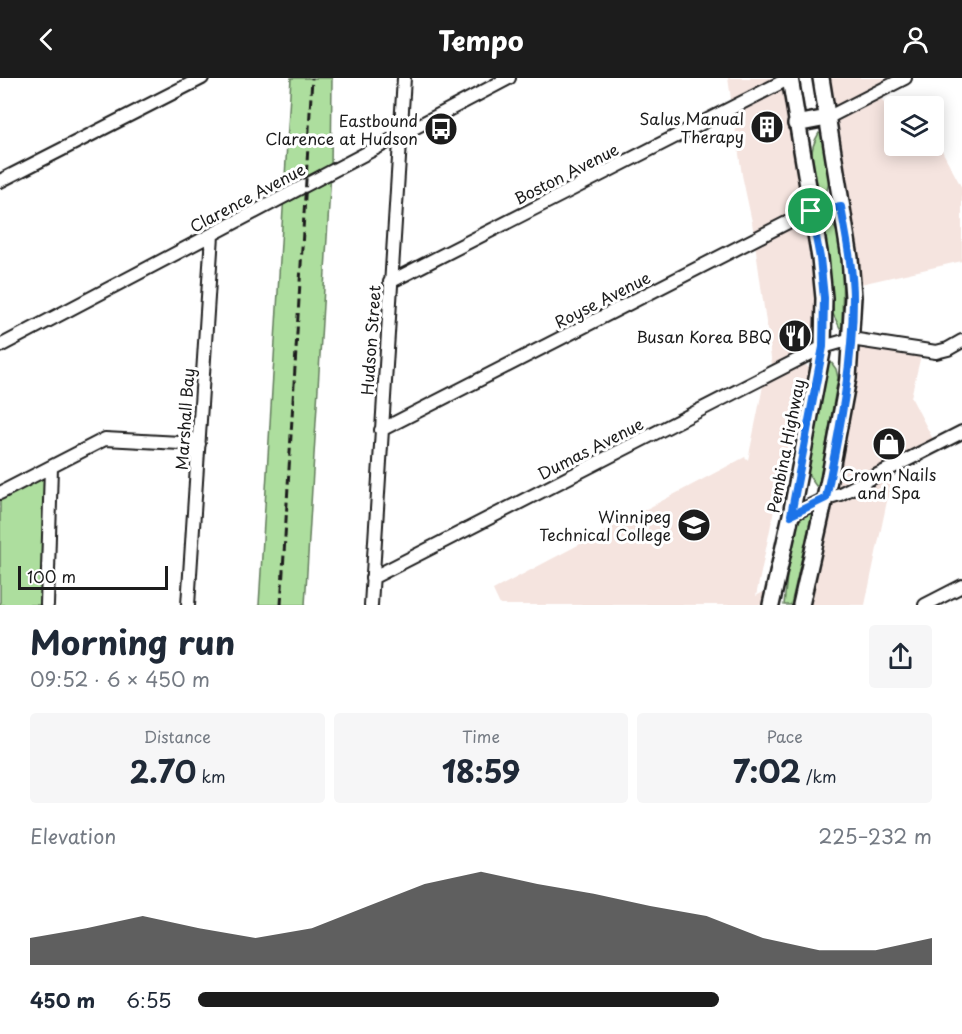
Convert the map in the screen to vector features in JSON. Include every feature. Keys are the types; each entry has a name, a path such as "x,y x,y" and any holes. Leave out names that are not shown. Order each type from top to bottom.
{"main road":[{"name":"Pembina Highway","path":"771,605 791,515 823,347 824,298 820,258 790,78"},
{"path":"801,605 826,498 848,378 851,339 850,258 821,78"},
{"path":"796,124 827,118"}],"street":[{"path":"0,182 202,78"},
{"name":"Hudson Street","path":"371,605 404,78"},
{"name":"Clarence Avenue","path":"1,343 212,235 509,78"},
{"name":"Boston Avenue","path":"390,282 790,78"},
{"path":"827,118 905,78"},
{"name":"Royse Avenue","path":"381,430 811,211 841,207"},
{"name":"Marshall Bay","path":"188,605 212,235"},
{"path":"851,339 936,352 948,349 962,341"},
{"name":"Dumas Avenue","path":"372,578 823,347 851,339"},
{"path":"791,515 826,498 840,495 962,432"},
{"path":"0,494 105,439 199,444"},
{"path":"47,605 51,467"},
{"path":"925,605 962,586"}],"shaded area":[{"path":"728,78 790,78 801,146 805,222 815,299 815,332 807,347 772,365 752,222 742,175"},
{"path":"821,78 895,78 876,89 884,103 884,156 944,154 962,188 962,261 852,286"},
{"path":"851,339 922,351 911,397 936,445 894,468 865,605 801,605"},
{"name":"Winnipeg Technical College","path":"801,364 810,369 792,438 789,439 756,596 775,586 771,605 500,605 493,590 745,457 748,460 764,381"}],"green space":[{"path":"291,78 332,78 331,171 305,605 259,605"},
{"path":"819,133 822,135 829,173 825,195 818,186 812,164 813,149"},
{"path":"828,222 837,232 840,241 842,327 840,328 833,314 823,237"},
{"path":"831,362 838,378 819,486 816,486 809,476 807,463 828,364"},
{"path":"51,467 47,605 0,605 0,493"},
{"path":"808,512 812,513 791,605 784,605 795,525"}],"railway":[{"path":"281,605 312,78"}],"place":[{"name":"Salus Manual Therapy","path":"767,127"},
{"name":"Eastbound Clarence at Hudson","path":"441,129"},
{"name":"Busan Korea BBQ","path":"795,336"},
{"name":"Crown Nails and Spa","path":"889,444"},
{"name":"Winnipeg Technical College","path":"694,525"}],"route":[{"path":"841,207 850,258 853,297 851,339 848,378 826,498 791,515 823,347 824,298 820,258 811,211 841,207"}]}
